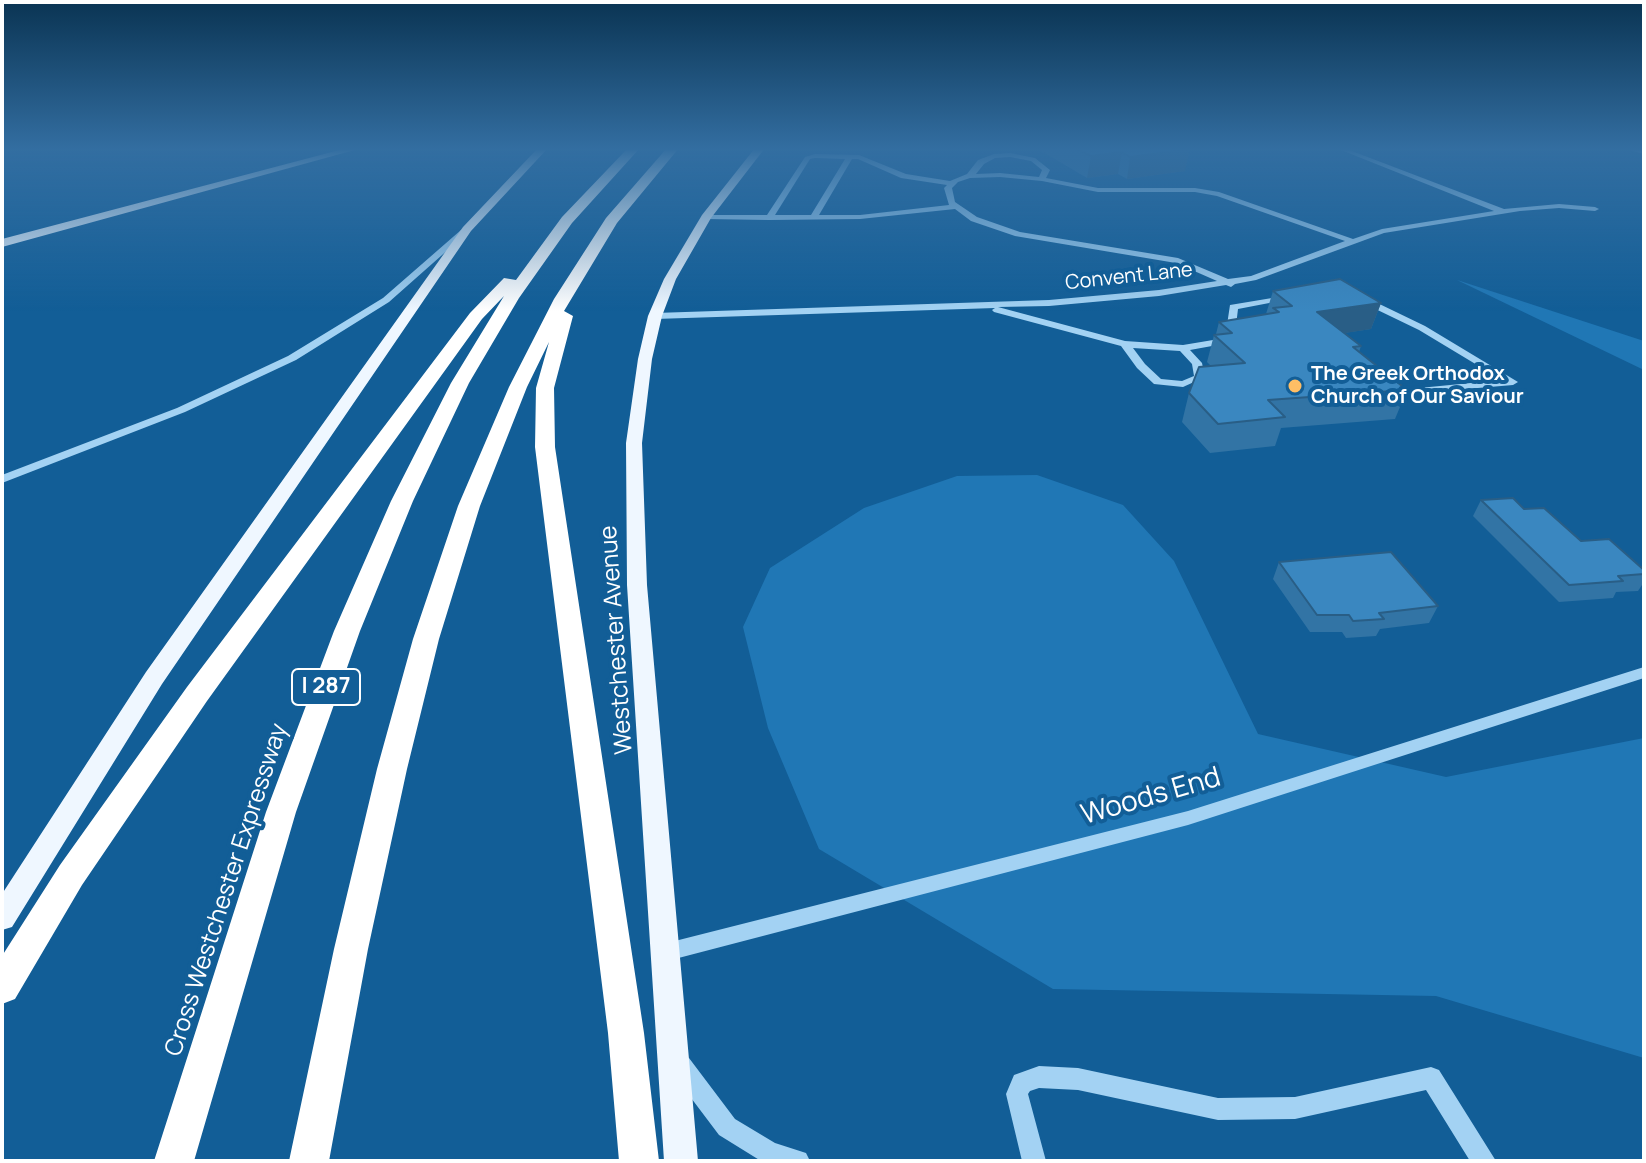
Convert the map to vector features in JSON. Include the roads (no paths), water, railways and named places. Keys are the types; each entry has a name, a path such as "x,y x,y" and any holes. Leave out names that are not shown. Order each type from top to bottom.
{"highway":[{"name":"Cross Westchester Expressway","path":"174,1161 281,812 357,605 408,487 460,383 511,297 582,202"},
{"path":"309,1161 379,821 437,602 469,506 540,340 579,271 627,202"},
{"path":"2,987 126,795 307,545 476,316 549,244"},
{"path":"579,271 549,370 544,427 626,1033 639,1161"}],"main road":[{"path":"2,243 154,202"},
{"path":"2,918 154,678 467,229 491,202"},
{"name":"Westchester Avenue","path":"681,1161 637,585 633,494 638,399 655,316 677,265 718,202"}],"street":[{"path":"769,218 779,202"},
{"path":"813,218 823,202"},
{"path":"952,202 974,219 1018,234 1178,261 1231,284"},
{"path":"1242,202 1355,242"},
{"path":"1480,202 1503,211"},
{"name":"Convent Lane","path":"655,316 1049,303 1231,284 1315,258 1382,231 1503,211 1559,206 1595,209"},
{"path":"706,217 813,218 955,207"},
{"path":"2,479 181,410 292,358 386,300 467,229"},
{"path":"1353,294 1422,328 1513,382 1387,394"},
{"path":"981,305 1125,344 1183,348 1230,340 1233,307 1293,296"},
{"path":"1125,344 1158,382 1183,384 1200,377 1197,363 1183,348"},
{"name":"Woods End","path":"667,952 1188,818 1644,672"},
{"path":"673,1057 727,1127 770,1153 798,1161"},
{"path":"1034,1161 1017,1094 1022,1083 1039,1077 1078,1079 1218,1109 1295,1108 1431,1078 1484,1161"}],"place":[{"name":"The Greek Orthodox Church of Our Saviour","path":"1295,386"}]}
